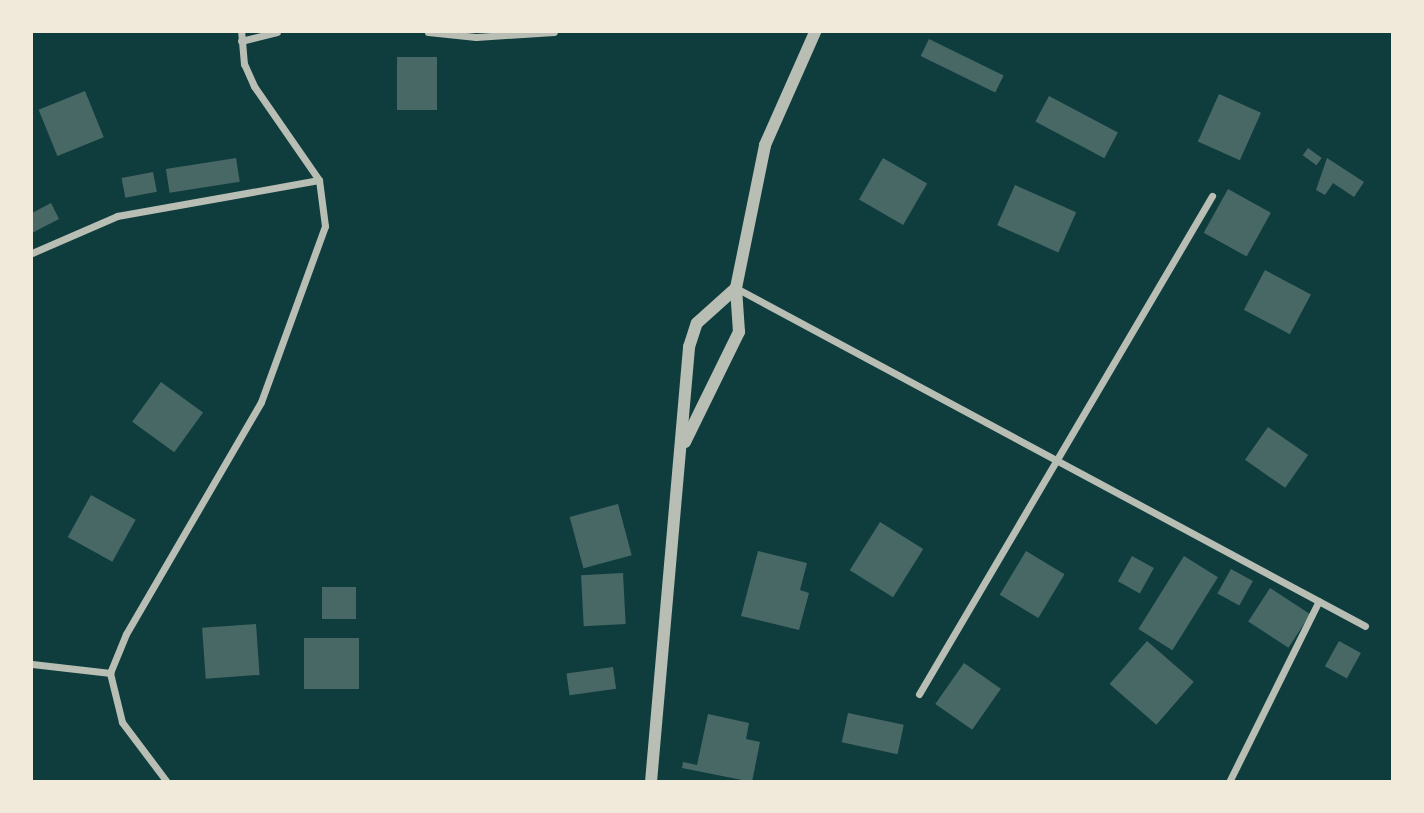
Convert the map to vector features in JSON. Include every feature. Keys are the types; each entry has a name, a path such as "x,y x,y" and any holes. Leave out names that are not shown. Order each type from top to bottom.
{"street":[{"path":"167,782 122,722 110,673 126,634 261,402 325,226 320,180 260,97 240,41 242,32"},
{"path":"240,41 277,32"},
{"path":"428,32 476,37 554,32"},
{"path":"685,442 739,331 736,288 765,145 815,32"},
{"path":"32,253 117,216 320,180"},
{"path":"919,694 1061,462 1212,196"},
{"path":"651,782 685,442 689,347 697,323 736,288"},
{"path":"736,288 1365,626"},
{"path":"1230,782 1318,601"},
{"path":"32,664 110,673"}],"building":[{"path":"929,39 1004,75 995,92 921,56"},
{"path":"397,57 437,57 437,110 397,110"},
{"path":"85,91 104,137 57,156 39,110"},
{"path":"1219,94 1261,113 1240,160 1198,142"},
{"path":"1049,96 1118,133 1104,158 1035,122"},
{"path":"1308,148 1322,158 1316,165 1303,155"},
{"path":"236,158 240,182 170,193 166,169"},
{"path":"883,158 927,184 903,225 859,200"},
{"path":"1327,158 1364,182 1354,197 1333,183 1325,195 1316,190"},
{"path":"153,172 157,192 125,198 122,178"},
{"path":"1015,185 1076,212 1058,252 997,225"},
{"path":"1228,189 1271,213 1247,256 1204,233"},
{"path":"51,203 59,219 32,233 32,213"},
{"path":"1265,270 1311,294 1290,334 1244,310"},
{"path":"161,382 203,413 174,452 132,422"},
{"path":"1268,427 1308,455 1285,488 1245,460"},
{"path":"91,495 136,520 112,562 68,537"},
{"path":"618,504 632,555 583,568 570,517"},
{"path":"880,522 923,549 893,597 850,570"},
{"path":"758,551 807,563 800,590 809,593 799,630 741,616"},
{"path":"1026,551 1065,574 1038,618 1000,595"},
{"path":"1132,556 1154,568 1140,593 1118,581"},
{"path":"1184,556 1218,577 1172,650 1138,629"},
{"path":"1231,569 1253,581 1239,606 1217,593"},
{"path":"623,573 626,624 584,626 581,575"},
{"path":"322,587 356,587 356,619 322,619"},
{"path":"1270,588 1310,614 1288,648 1248,622"},
{"path":"256,624 260,675 206,679 202,628"},
{"path":"304,638 359,638 359,689 304,689"},
{"path":"1147,641 1194,682 1156,725 1110,684"},
{"path":"1339,641 1361,653 1347,678 1325,666"},
{"path":"964,663 1001,689 972,730 935,704"},
{"path":"613,667 616,689 570,695 566,674"},
{"path":"848,713 904,725 898,754 842,742"},
{"path":"708,714 749,723 746,739 760,742 752,782 682,768 683,762 697,765"}]}
